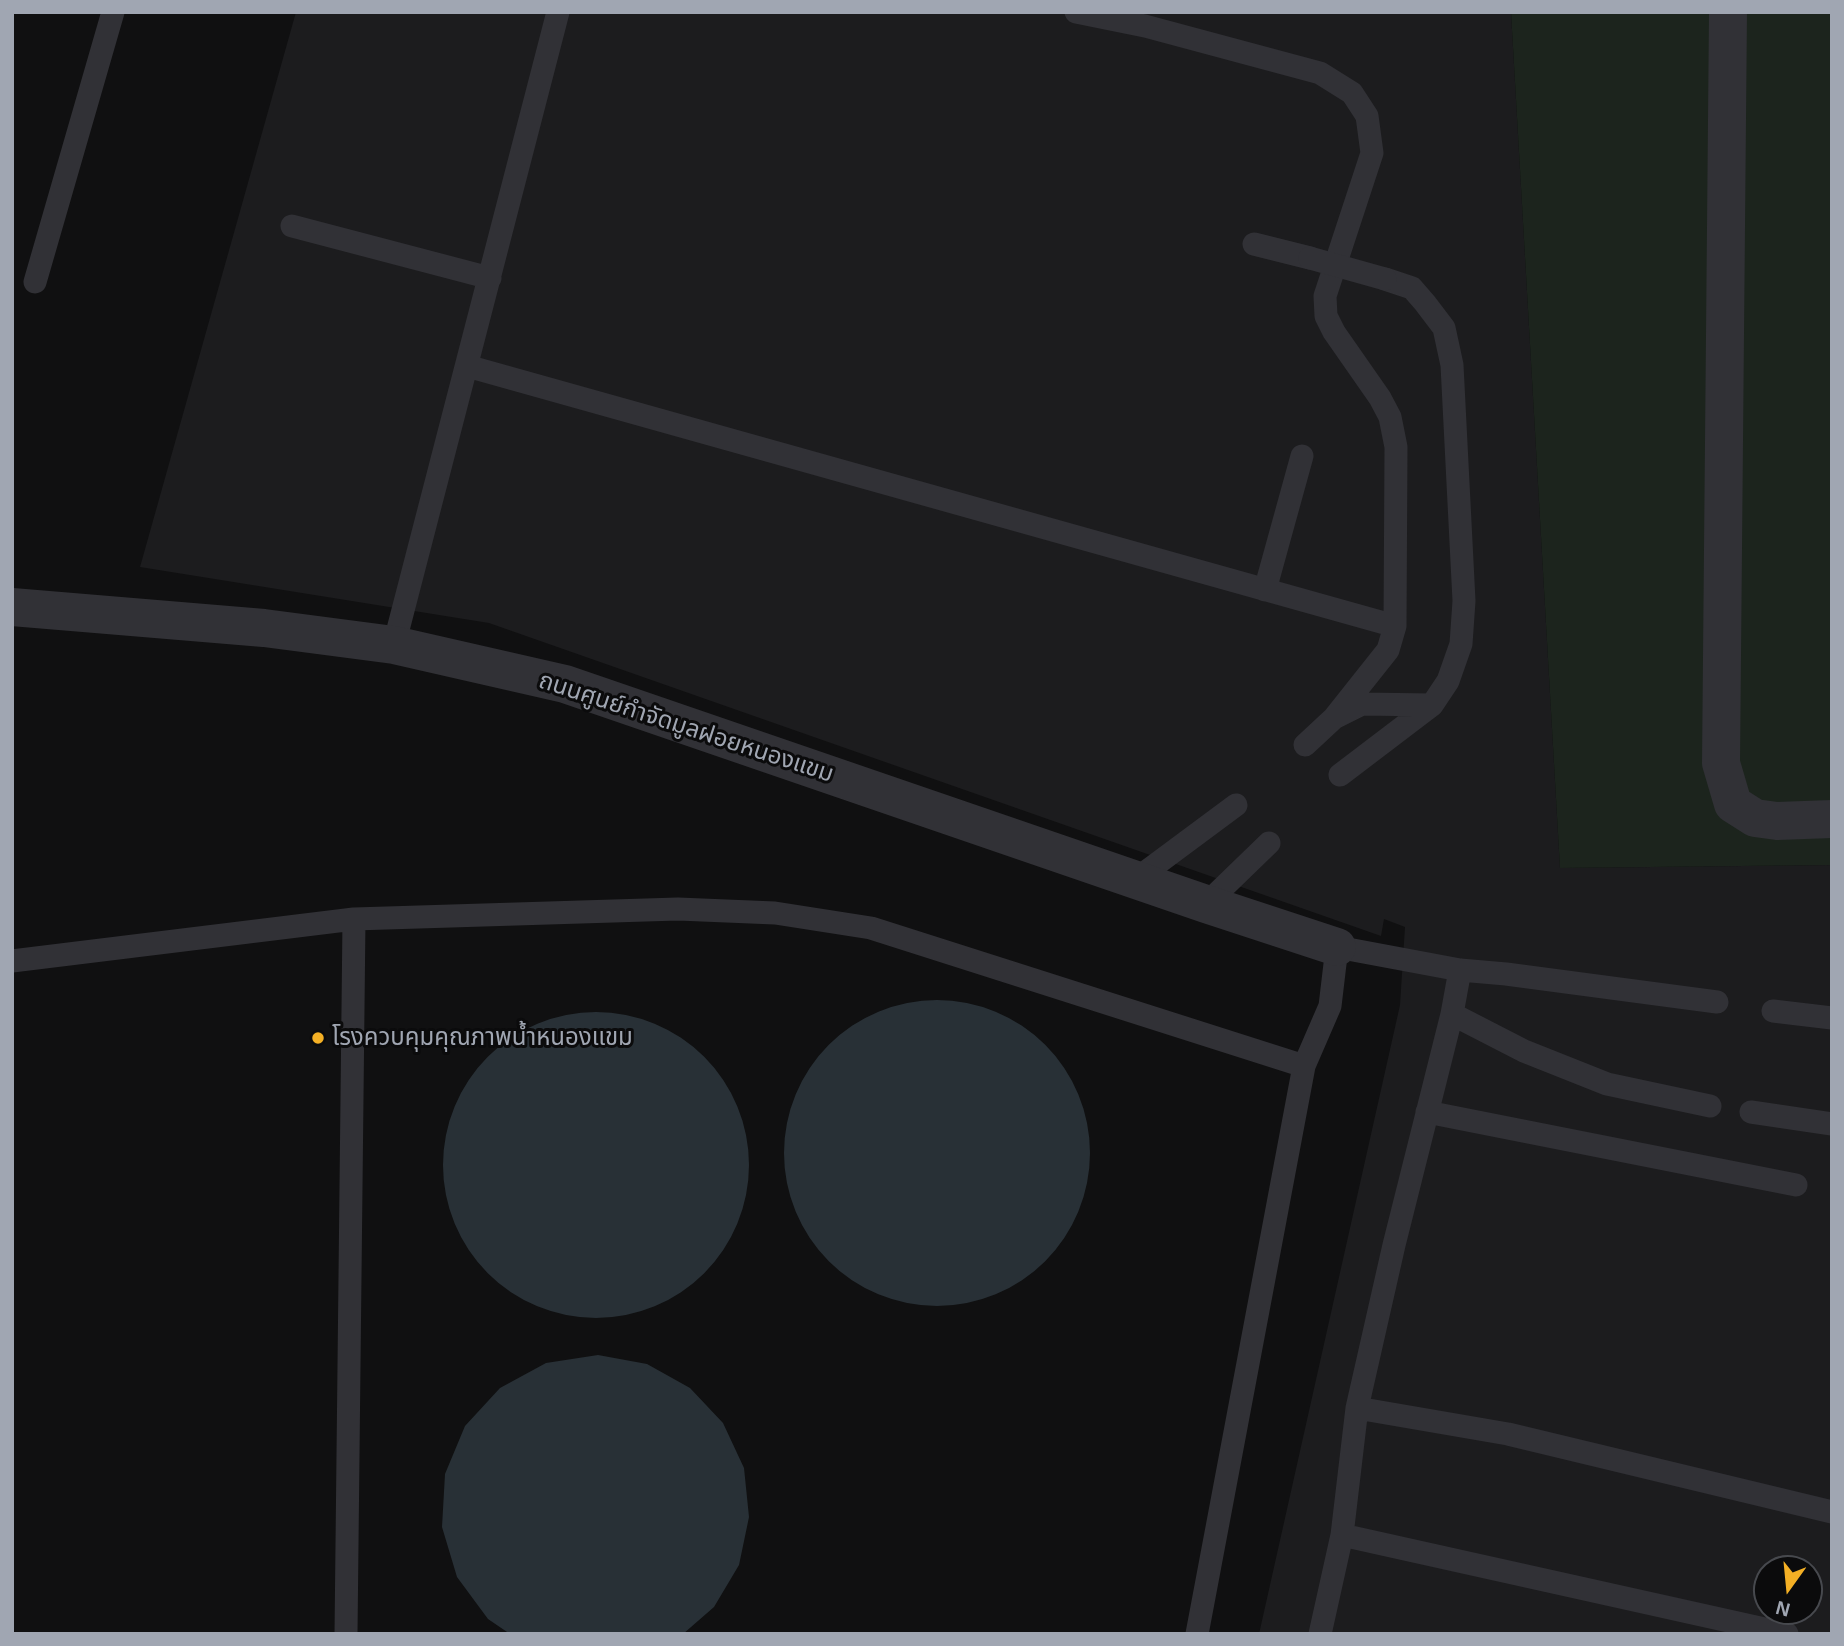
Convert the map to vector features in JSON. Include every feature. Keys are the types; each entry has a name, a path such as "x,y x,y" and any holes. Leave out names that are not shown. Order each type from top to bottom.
{"street":[{"path":"1728,12 1721,763 1733,804 1755,818 1777,821 1832,819"},
{"name":"ถนนศูนย์กำจัดมูลฝอยหนองแขม","path":"12,607 264,628 394,645 565,684 1337,947"}],"lane":[{"path":"35,282 113,12"},
{"path":"394,645 558,12"},
{"path":"1076,12 1146,19 1320,74 1352,93 1367,116 1372,153 1325,296 1326,316 1390,417 1396,447 1395,626 1388,650 1334,718 1305,745"},
{"path":"292,226 490,278"},
{"path":"1254,244 1412,288 1444,328 1452,365 1464,601 1461,644 1448,681 1432,705 1340,775"},
{"path":"467,366 1395,626"},
{"path":"1265,590 1302,456"},
{"path":"1334,718 1362,704 1432,705"},
{"path":"1135,880 1236,805"},
{"path":"1206,904 1269,843"},
{"path":"12,961 354,919 678,909 775,914 871,928 1304,1066"},
{"path":"346,1634 354,919"},
{"path":"1197,1634 1304,1066 1330,1006 1337,947 1460,970 1717,1002"},
{"path":"1320,1634 1342,1535 1357,1408 1452,1014 1460,970"},
{"path":"1773,1011 1832,1018"},
{"path":"1452,1014 1524,1051 1607,1084 1710,1106"},
{"path":"1427,1112 1796,1185"},
{"path":"1751,1112 1832,1124"},
{"path":"1357,1408 1508,1434 1832,1511"},
{"path":"1342,1535 1787,1634"}],"shaded area":[{"path":"296,12 1511,12 1560,868 1832,865 1832,1634 1259,1634 1400,1005 1405,927 1384,919 1381,936 489,623 140,567"},
{"path":"1511,12 1832,12 1832,865 1560,868"},
{"path":"937,1000 967,1003 995,1012 1022,1026 1045,1045 1064,1068 1078,1095 1087,1123 1090,1153 1087,1183 1078,1211 1064,1238 1045,1261 1022,1280 995,1294 967,1303 937,1306 907,1303 879,1294 852,1280 829,1261 810,1238 796,1211 787,1183 784,1153 787,1123 796,1095 810,1068 829,1045 852,1026 879,1012 907,1003"},
{"path":"596,1012 626,1015 654,1024 681,1038 704,1057 723,1080 737,1107 746,1135 749,1165 746,1195 737,1223 723,1250 704,1273 681,1292 654,1306 626,1315 596,1318 566,1315 538,1306 511,1292 488,1273 469,1250 455,1223 446,1195 443,1165 446,1135 455,1107 469,1080 488,1057 511,1038 538,1024 566,1015"},
{"path":"598,1355 647,1364 690,1388 723,1423 744,1468 749,1517 739,1565 714,1607 683,1634 510,1634 488,1619 457,1577 442,1527 445,1474 465,1426 500,1388 546,1363"}],"place":[{"name":"โรงควบคุมคุณภาพน้ำหนองแขม","path":"318,1038"}]}
